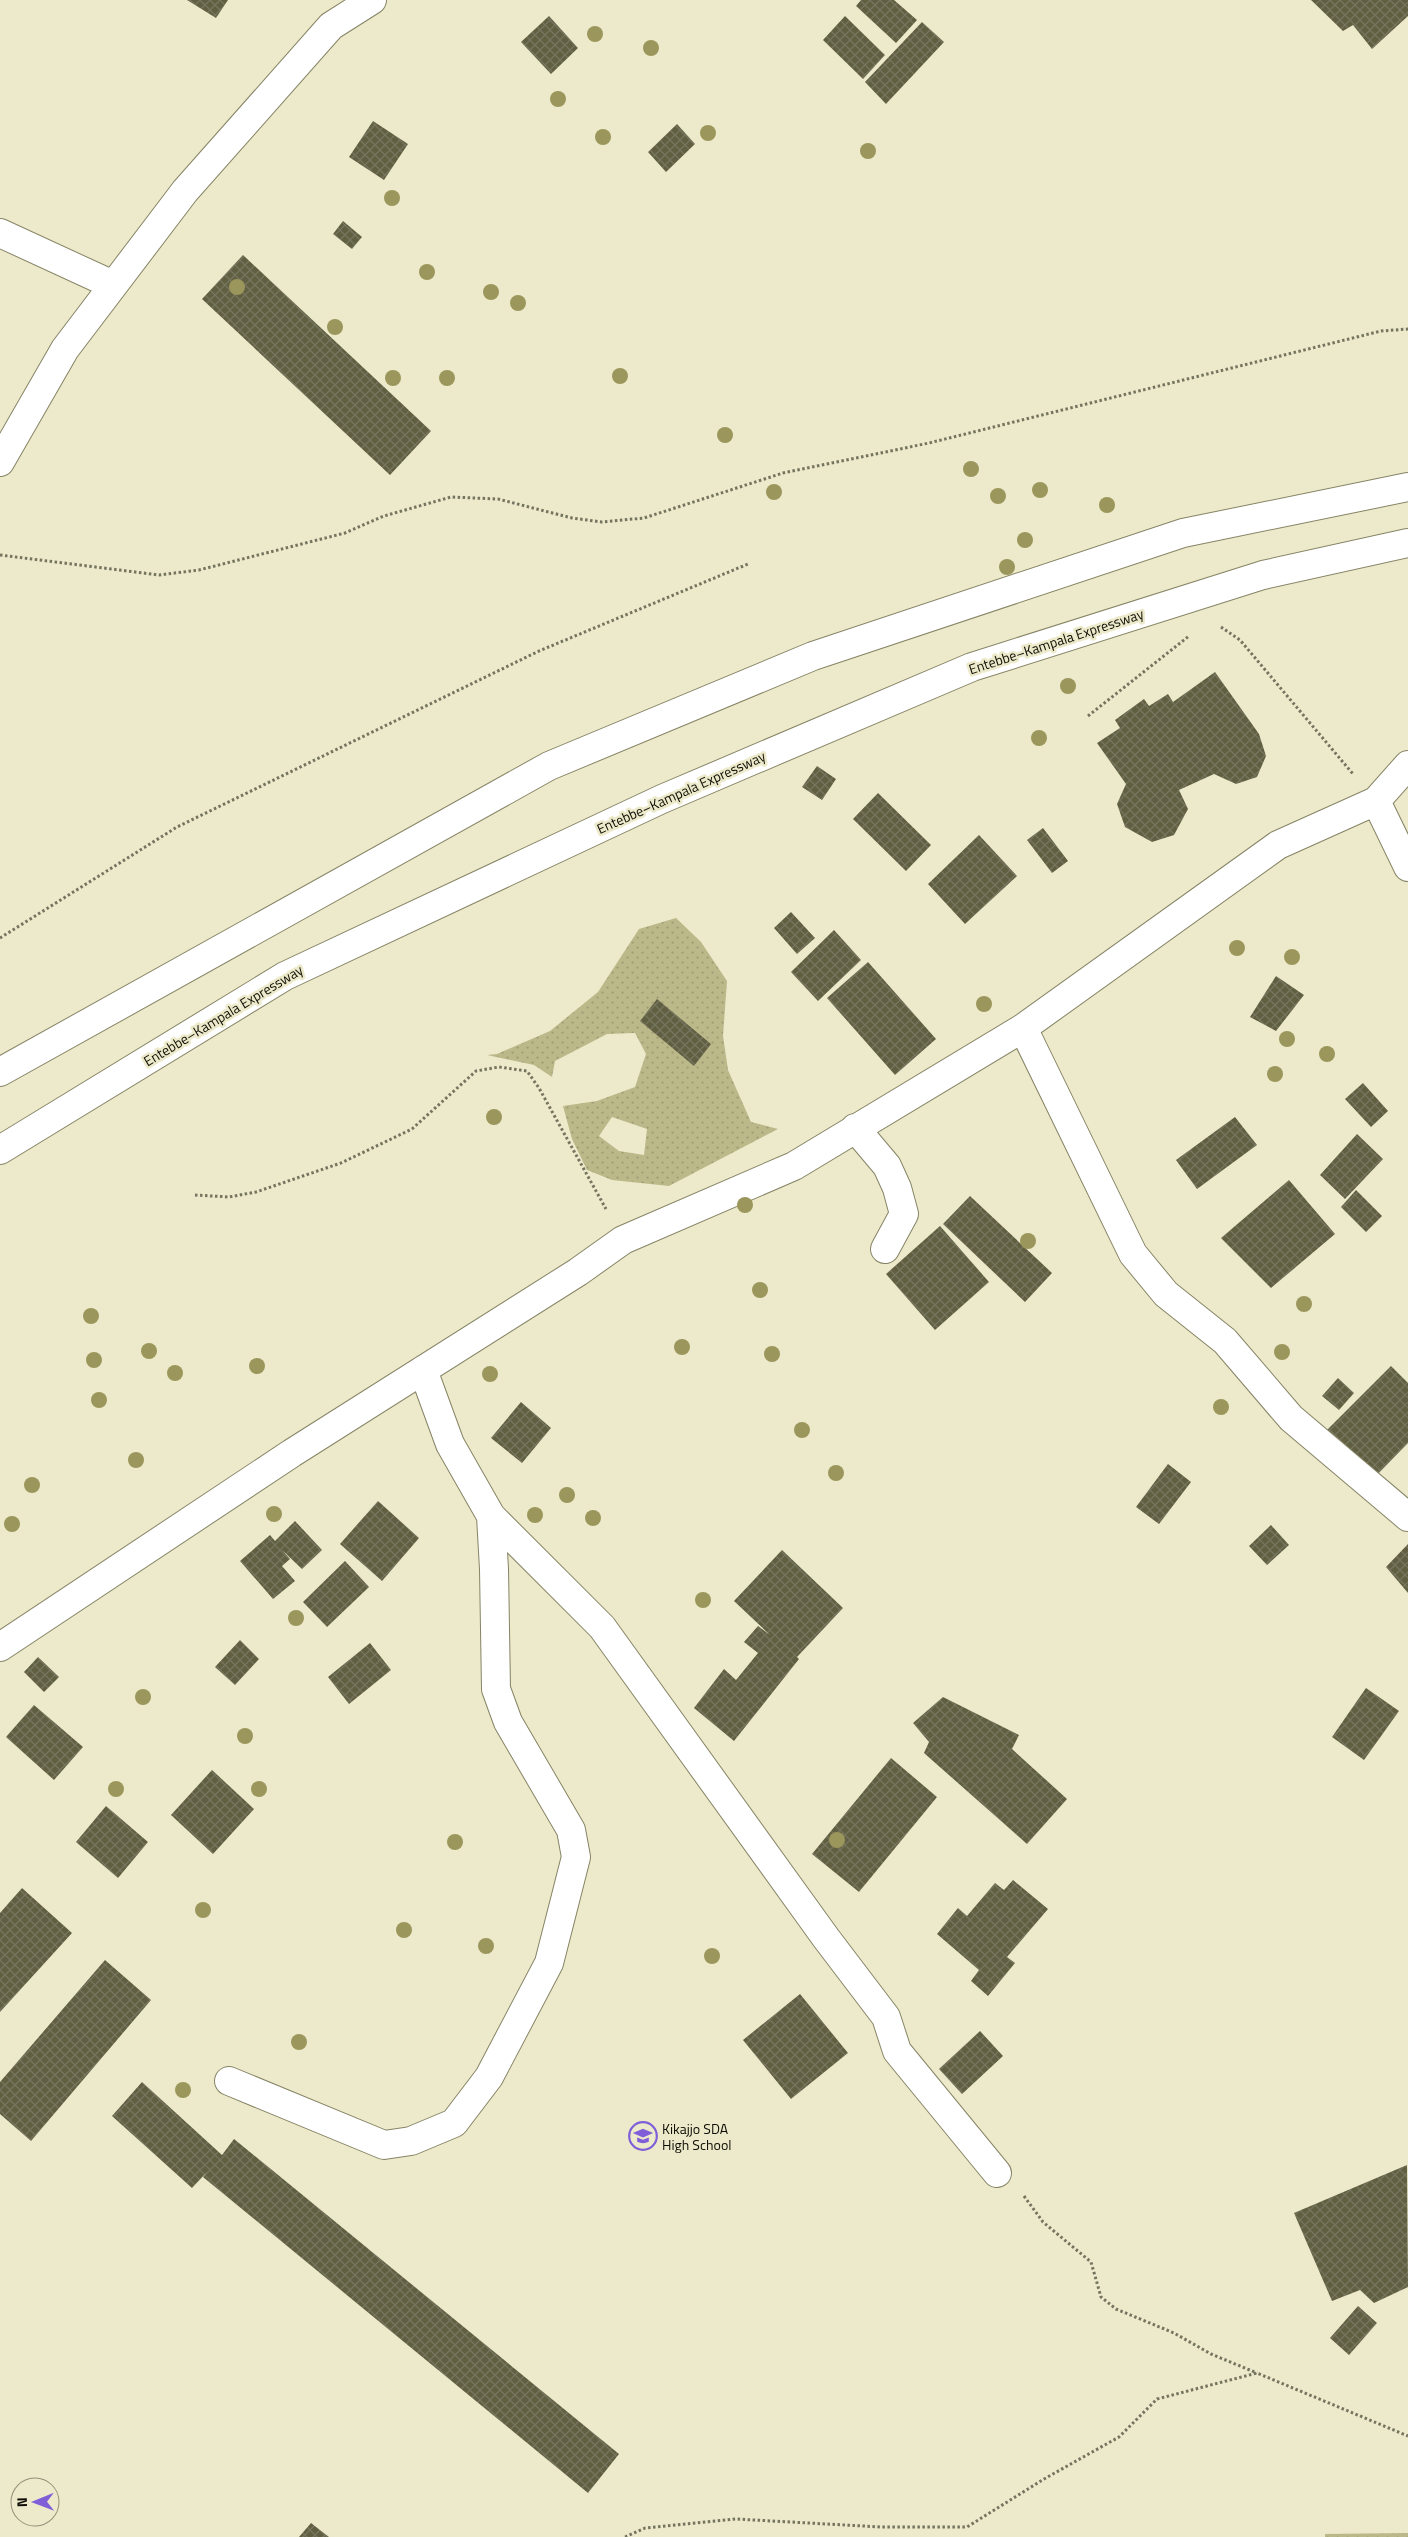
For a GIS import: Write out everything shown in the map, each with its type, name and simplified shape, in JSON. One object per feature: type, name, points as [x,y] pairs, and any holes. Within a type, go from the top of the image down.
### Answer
[{"type":"main road","points":[[0,462],[65,349],[185,191],[331,26],[372,0]]},
{"type":"main road","points":[[0,233],[113,285]]},
{"type":"main road","points":[[0,1072],[549,766],[567,758],[813,656],[1183,532],[1408,487]]},
{"type":"main road","name":"Entebbe–Kampala Expressway","points":[[0,1150],[285,976],[662,798],[972,667],[1263,575],[1408,543]]},
{"type":"main road","points":[[0,1647],[292,1453],[623,1240],[794,1166],[1023,1028],[1278,845],[1376,802],[1408,765]]},
{"type":"main road","points":[[1376,802],[1408,867]]},
{"type":"main road","points":[[1023,1028],[1134,1254],[1166,1294],[1225,1341],[1290,1418],[1408,1516]]},
{"type":"main road","points":[[855,1128],[887,1166],[897,1188],[904,1214],[885,1249]]},
{"type":"main road","points":[[423,1370],[450,1444],[491,1516],[602,1627],[826,1938],[886,2017],[897,2051],[997,2174]]},
{"type":"main road","points":[[229,2080],[384,2145],[411,2141],[454,2123],[489,2077],[549,1963],[576,1857],[571,1830],[508,1722],[496,1689],[491,1516]]},
{"type":"path","points":[[0,554],[159,575],[199,570],[345,533],[384,516],[451,497],[498,499],[572,518],[602,522],[644,518],[783,473],[929,443],[1380,331],[1408,329]]},
{"type":"path","points":[[0,938],[177,827],[539,651],[748,564]]},
{"type":"path","points":[[1213,626],[1222,627],[1240,640],[1376,802]]},
{"type":"path","points":[[1088,716],[1196,631]]},
{"type":"path","points":[[195,1195],[229,1197],[256,1192],[341,1163],[412,1129],[476,1071],[499,1067],[527,1071],[539,1088],[623,1240]]},
{"type":"path","points":[[997,2174],[1018,2186],[1043,2222],[1091,2262],[1100,2298],[1116,2309],[1174,2333],[1210,2354],[1408,2436]]},
{"type":"path","points":[[625,2537],[645,2528],[736,2518],[881,2527],[967,2527],[1044,2479],[1119,2437],[1157,2399],[1257,2373]]},
{"type":"shaded area","points":[[676,918],[701,942],[727,981],[723,1036],[728,1070],[751,1122],[778,1129],[669,1186],[612,1180],[587,1170],[572,1139],[563,1106],[597,1101],[635,1087],[646,1054],[635,1033],[607,1034],[555,1061],[552,1077],[534,1065],[487,1055],[497,1054],[550,1031],[598,992],[639,929]],"holes":[[[612,1117],[647,1129],[644,1155],[619,1151],[599,1136]]]},
{"type":"shaded area","points":[[1408,2533],[1408,2537],[1325,2537],[1325,2534]]},
{"type":"building","points":[[187,0],[228,0],[216,18]]},
{"type":"building","points":[[861,0],[894,0],[917,20],[896,43],[856,6]]},
{"type":"building","points":[[1311,0],[1408,0],[1408,16],[1372,49],[1353,25],[1343,31]]},
{"type":"building","points":[[549,16],[578,48],[551,74],[521,42]]},
{"type":"building","points":[[845,16],[885,55],[863,79],[823,40]]},
{"type":"building","points":[[922,22],[944,42],[886,104],[865,82]]},
{"type":"building","points":[[373,121],[408,144],[384,180],[349,157]]},
{"type":"building","points":[[677,124],[695,144],[666,172],[648,152]]},
{"type":"building","points":[[343,221],[362,237],[352,249],[333,234]]},
{"type":"building","points":[[243,255],[431,431],[390,475],[202,299]]},
{"type":"building","points":[[1215,672],[1259,734],[1266,756],[1257,777],[1236,784],[1214,774],[1179,790],[1188,809],[1174,835],[1152,842],[1125,827],[1117,804],[1126,784],[1097,743],[1120,728],[1115,720],[1144,699],[1149,706],[1168,694],[1173,702]]},
{"type":"building","points":[[817,766],[836,779],[822,800],[802,787]]},
{"type":"building","points":[[878,793],[931,845],[906,871],[853,819]]},
{"type":"building","points":[[1043,828],[1068,861],[1052,873],[1027,840]]},
{"type":"building","points":[[979,835],[1017,876],[965,924],[928,884]]},
{"type":"building","points":[[791,912],[815,938],[797,954],[774,928]]},
{"type":"building","points":[[834,930],[861,960],[818,1001],[791,972]]},
{"type":"building","points":[[868,962],[936,1039],[895,1075],[827,998]]},
{"type":"building","points":[[1276,976],[1304,995],[1276,1031],[1250,1017]]},
{"type":"building","points":[[657,999],[711,1044],[694,1066],[640,1021]]},
{"type":"building","points":[[1363,1083],[1388,1111],[1371,1127],[1345,1099]]},
{"type":"building","points":[[1235,1117],[1257,1145],[1197,1189],[1176,1160]]},
{"type":"building","points":[[1357,1134],[1383,1159],[1345,1199],[1320,1175]]},
{"type":"building","points":[[1289,1180],[1335,1234],[1271,1288],[1221,1238]]},
{"type":"building","points":[[1356,1190],[1382,1216],[1366,1232],[1341,1207]]},
{"type":"building","points":[[970,1196],[1052,1273],[1025,1302],[943,1224]]},
{"type":"building","points":[[940,1226],[989,1282],[935,1330],[886,1274]]},
{"type":"building","points":[[1391,1366],[1408,1383],[1408,1443],[1371,1481],[1324,1433]]},
{"type":"building","points":[[1338,1378],[1354,1393],[1339,1410],[1322,1396]]},
{"type":"building","points":[[521,1402],[551,1428],[522,1463],[491,1438]]},
{"type":"building","points":[[1168,1464],[1191,1482],[1159,1524],[1136,1507]]},
{"type":"building","points":[[378,1501],[419,1538],[382,1581],[340,1544]]},
{"type":"building","points":[[295,1521],[322,1550],[302,1569],[282,1550],[290,1559],[282,1566],[295,1581],[273,1599],[240,1561],[270,1535],[275,1541]]},
{"type":"building","points":[[1271,1525],[1289,1545],[1267,1565],[1249,1546]]},
{"type":"building","points":[[1408,1544],[1408,1593],[1386,1567]]},
{"type":"building","points":[[782,1550],[843,1608],[797,1657],[799,1659],[734,1741],[694,1708],[724,1669],[736,1680],[758,1653],[744,1642],[758,1626],[770,1635],[734,1601]]},
{"type":"building","points":[[345,1561],[369,1587],[327,1627],[303,1602]]},
{"type":"building","points":[[240,1640],[259,1659],[235,1685],[215,1667]]},
{"type":"building","points":[[370,1643],[391,1670],[349,1704],[328,1677]]},
{"type":"building","points":[[38,1657],[59,1677],[44,1692],[24,1672]]},
{"type":"building","points":[[1366,1688],[1399,1711],[1364,1760],[1332,1737]]},
{"type":"building","points":[[943,1697],[1019,1735],[1012,1749],[1067,1799],[1027,1844],[924,1753],[929,1742],[913,1723]]},
{"type":"building","points":[[34,1705],[83,1747],[54,1780],[6,1737]]},
{"type":"building","points":[[891,1758],[937,1797],[859,1892],[812,1854]]},
{"type":"building","points":[[212,1770],[254,1809],[213,1854],[171,1815]]},
{"type":"building","points":[[106,1806],[148,1842],[118,1878],[76,1842]]},
{"type":"building","points":[[1013,1880],[1048,1909],[1007,1957],[1015,1963],[988,1996],[971,1981],[979,1970],[937,1934],[958,1908],[967,1916],[995,1883],[1004,1890]]},
{"type":"building","points":[[22,1888],[72,1933],[0,2012],[0,1913]]},
{"type":"building","points":[[105,1960],[151,2000],[31,2141],[0,2114],[0,2082]]},
{"type":"building","points":[[800,1994],[848,2053],[791,2099],[743,2040]]},
{"type":"building","points":[[980,2031],[1003,2056],[962,2094],[939,2069]]},
{"type":"building","points":[[142,2082],[222,2155],[234,2139],[619,2454],[588,2493],[203,2177],[207,2172],[192,2188],[112,2116]]},
{"type":"building","points":[[1407,2165],[1408,2287],[1374,2303],[1360,2290],[1332,2301],[1294,2213]]},
{"type":"building","points":[[1358,2306],[1377,2323],[1349,2355],[1330,2338]]},
{"type":"building","points":[[311,2523],[329,2537],[299,2537]]},
{"type":"place","name":"Kikajjo SDA High School","points":[[643,2136]]}]
